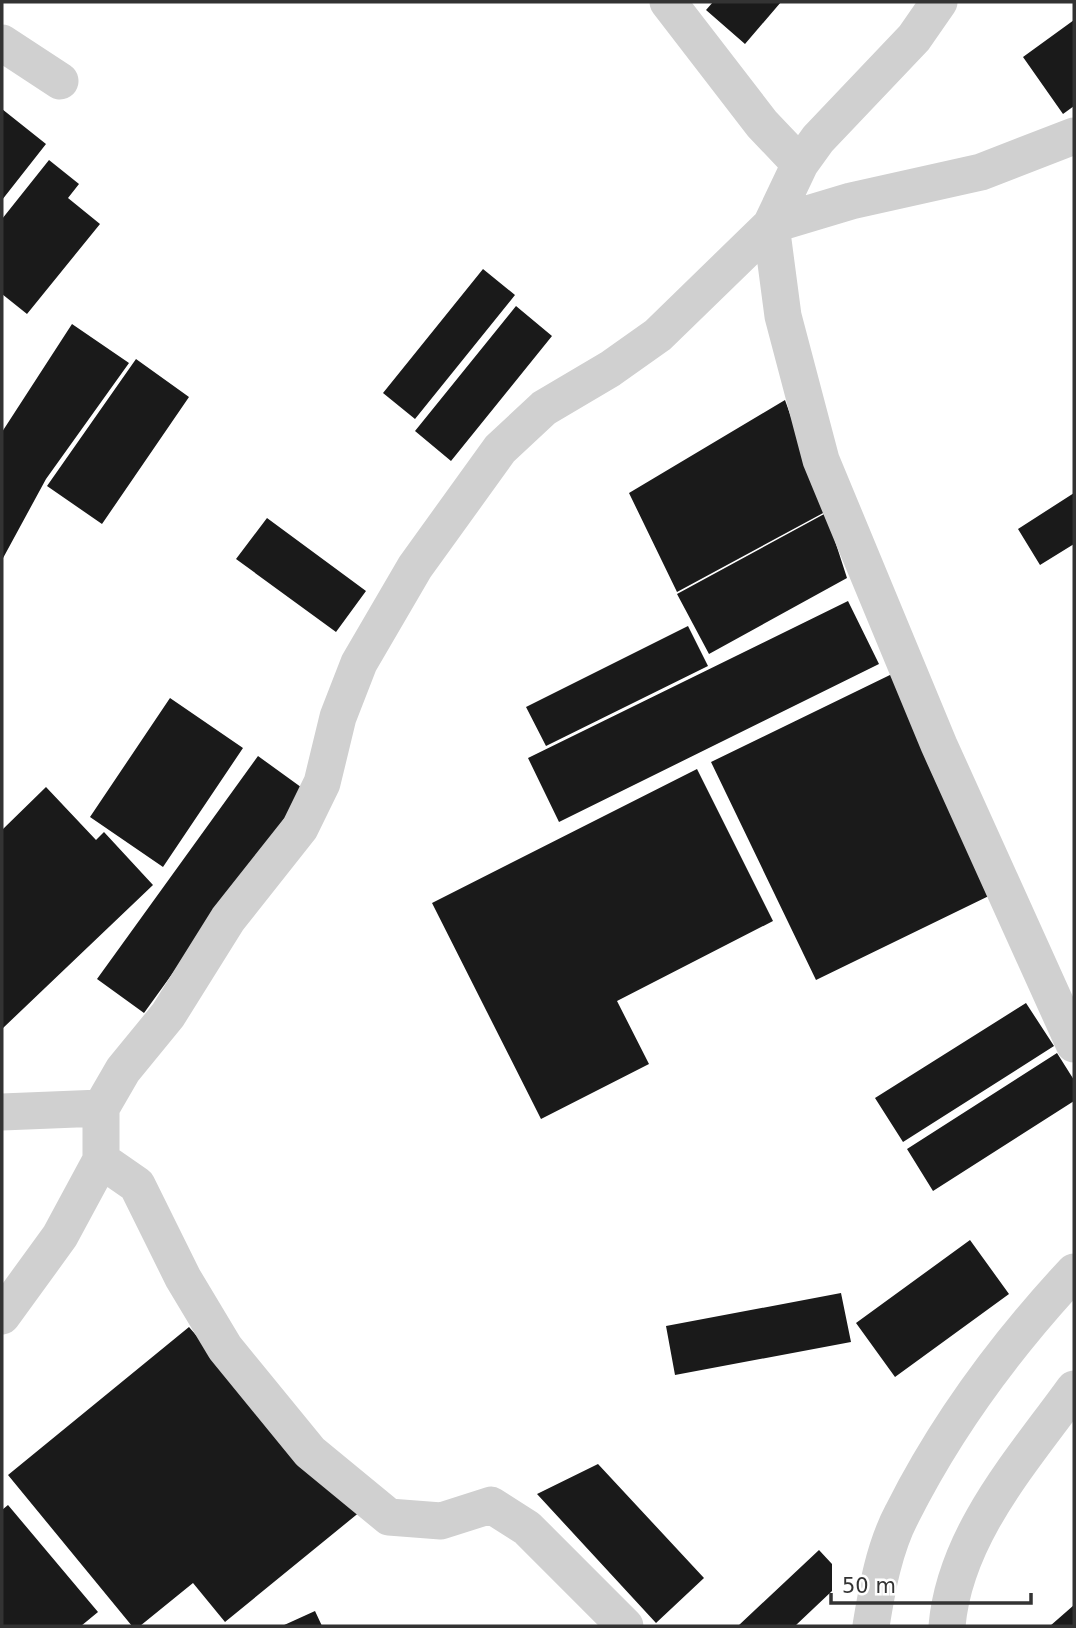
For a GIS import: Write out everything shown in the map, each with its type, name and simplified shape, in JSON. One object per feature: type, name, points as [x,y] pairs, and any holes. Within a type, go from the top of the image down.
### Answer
[{"type":"street","points":[[668,2],[762,124],[800,164]]},
{"type":"street","points":[[2,1316],[60,1236],[101,1160],[101,1108],[123,1070],[168,1015],[228,919],[300,828],[322,783],[338,717],[359,663],[415,567],[500,449],[544,408],[610,369],[658,335],[771,225],[800,164],[818,139],[914,38],[939,2]]},
{"type":"street","points":[[2,43],[60,81]]},
{"type":"street","points":[[771,225],[851,201],[981,172],[1074,136]]},
{"type":"street","points":[[771,225],[783,316],[821,460],[939,745],[1074,1044]]},
{"type":"street","points":[[2,1112],[101,1108]]},
{"type":"street","points":[[101,1160],[137,1185],[183,1278],[225,1348],[310,1452],[388,1517],[441,1521],[491,1505],[527,1528],[625,1626]]},
{"type":"street","points":[[871,1626],[877,1585],[901,1515],[993,1367],[1073,1275]]},
{"type":"street","points":[[947,1626],[956,1578],[975,1533],[1074,1390]]},
{"type":"building","points":[[713,2],[781,2],[745,44],[706,10]]},
{"type":"building","points":[[1074,20],[1074,106],[1063,114],[1023,57]]},
{"type":"building","points":[[2,109],[46,144],[2,200]]},
{"type":"building","points":[[49,160],[79,184],[68,198],[100,224],[27,314],[2,294],[2,219]]},
{"type":"building","points":[[483,269],[515,295],[415,419],[383,393]]},
{"type":"building","points":[[516,306],[552,336],[451,461],[415,431]]},
{"type":"building","points":[[72,324],[129,363],[46,479],[2,560],[2,432]]},
{"type":"building","points":[[136,359],[189,397],[102,524],[47,486]]},
{"type":"building","points":[[785,400],[825,512],[677,592],[629,493]]},
{"type":"building","points":[[1074,493],[1074,544],[1040,565],[1018,529]]},
{"type":"building","points":[[826,513],[847,578],[709,654],[677,594]]},
{"type":"building","points":[[267,518],[366,591],[336,632],[236,559]]},
{"type":"building","points":[[848,601],[879,664],[559,822],[528,758]]},
{"type":"building","points":[[688,626],[708,666],[546,746],[526,707]]},
{"type":"building","points":[[892,674],[997,892],[816,980],[711,762]]},
{"type":"building","points":[[170,698],[243,748],[163,867],[90,817]]},
{"type":"building","points":[[258,756],[305,790],[144,1013],[97,979]]},
{"type":"building","points":[[697,769],[773,921],[617,1001],[649,1064],[541,1119],[432,903]]},
{"type":"building","points":[[46,787],[96,840],[104,832],[153,885],[2,1029],[2,830]]},
{"type":"building","points":[[1026,1003],[1054,1046],[903,1142],[875,1098]]},
{"type":"building","points":[[1057,1053],[1074,1080],[1074,1101],[933,1191],[907,1149]]},
{"type":"building","points":[[970,1240],[1009,1294],[895,1377],[856,1323]]},
{"type":"building","points":[[841,1293],[851,1342],[675,1375],[666,1326]]},
{"type":"building","points":[[189,1327],[309,1466],[361,1511],[225,1622],[193,1583],[140,1626],[132,1626],[8,1475]]},
{"type":"building","points":[[598,1464],[704,1578],[656,1623],[537,1494]]},
{"type":"building","points":[[8,1505],[98,1612],[81,1626],[2,1626],[2,1510]]},
{"type":"building","points":[[819,1550],[832,1564],[832,1591],[795,1626],[738,1626]]},
{"type":"building","points":[[1074,1605],[1074,1626],[1050,1626]]},
{"type":"building","points":[[315,1611],[322,1626],[282,1626]]}]
